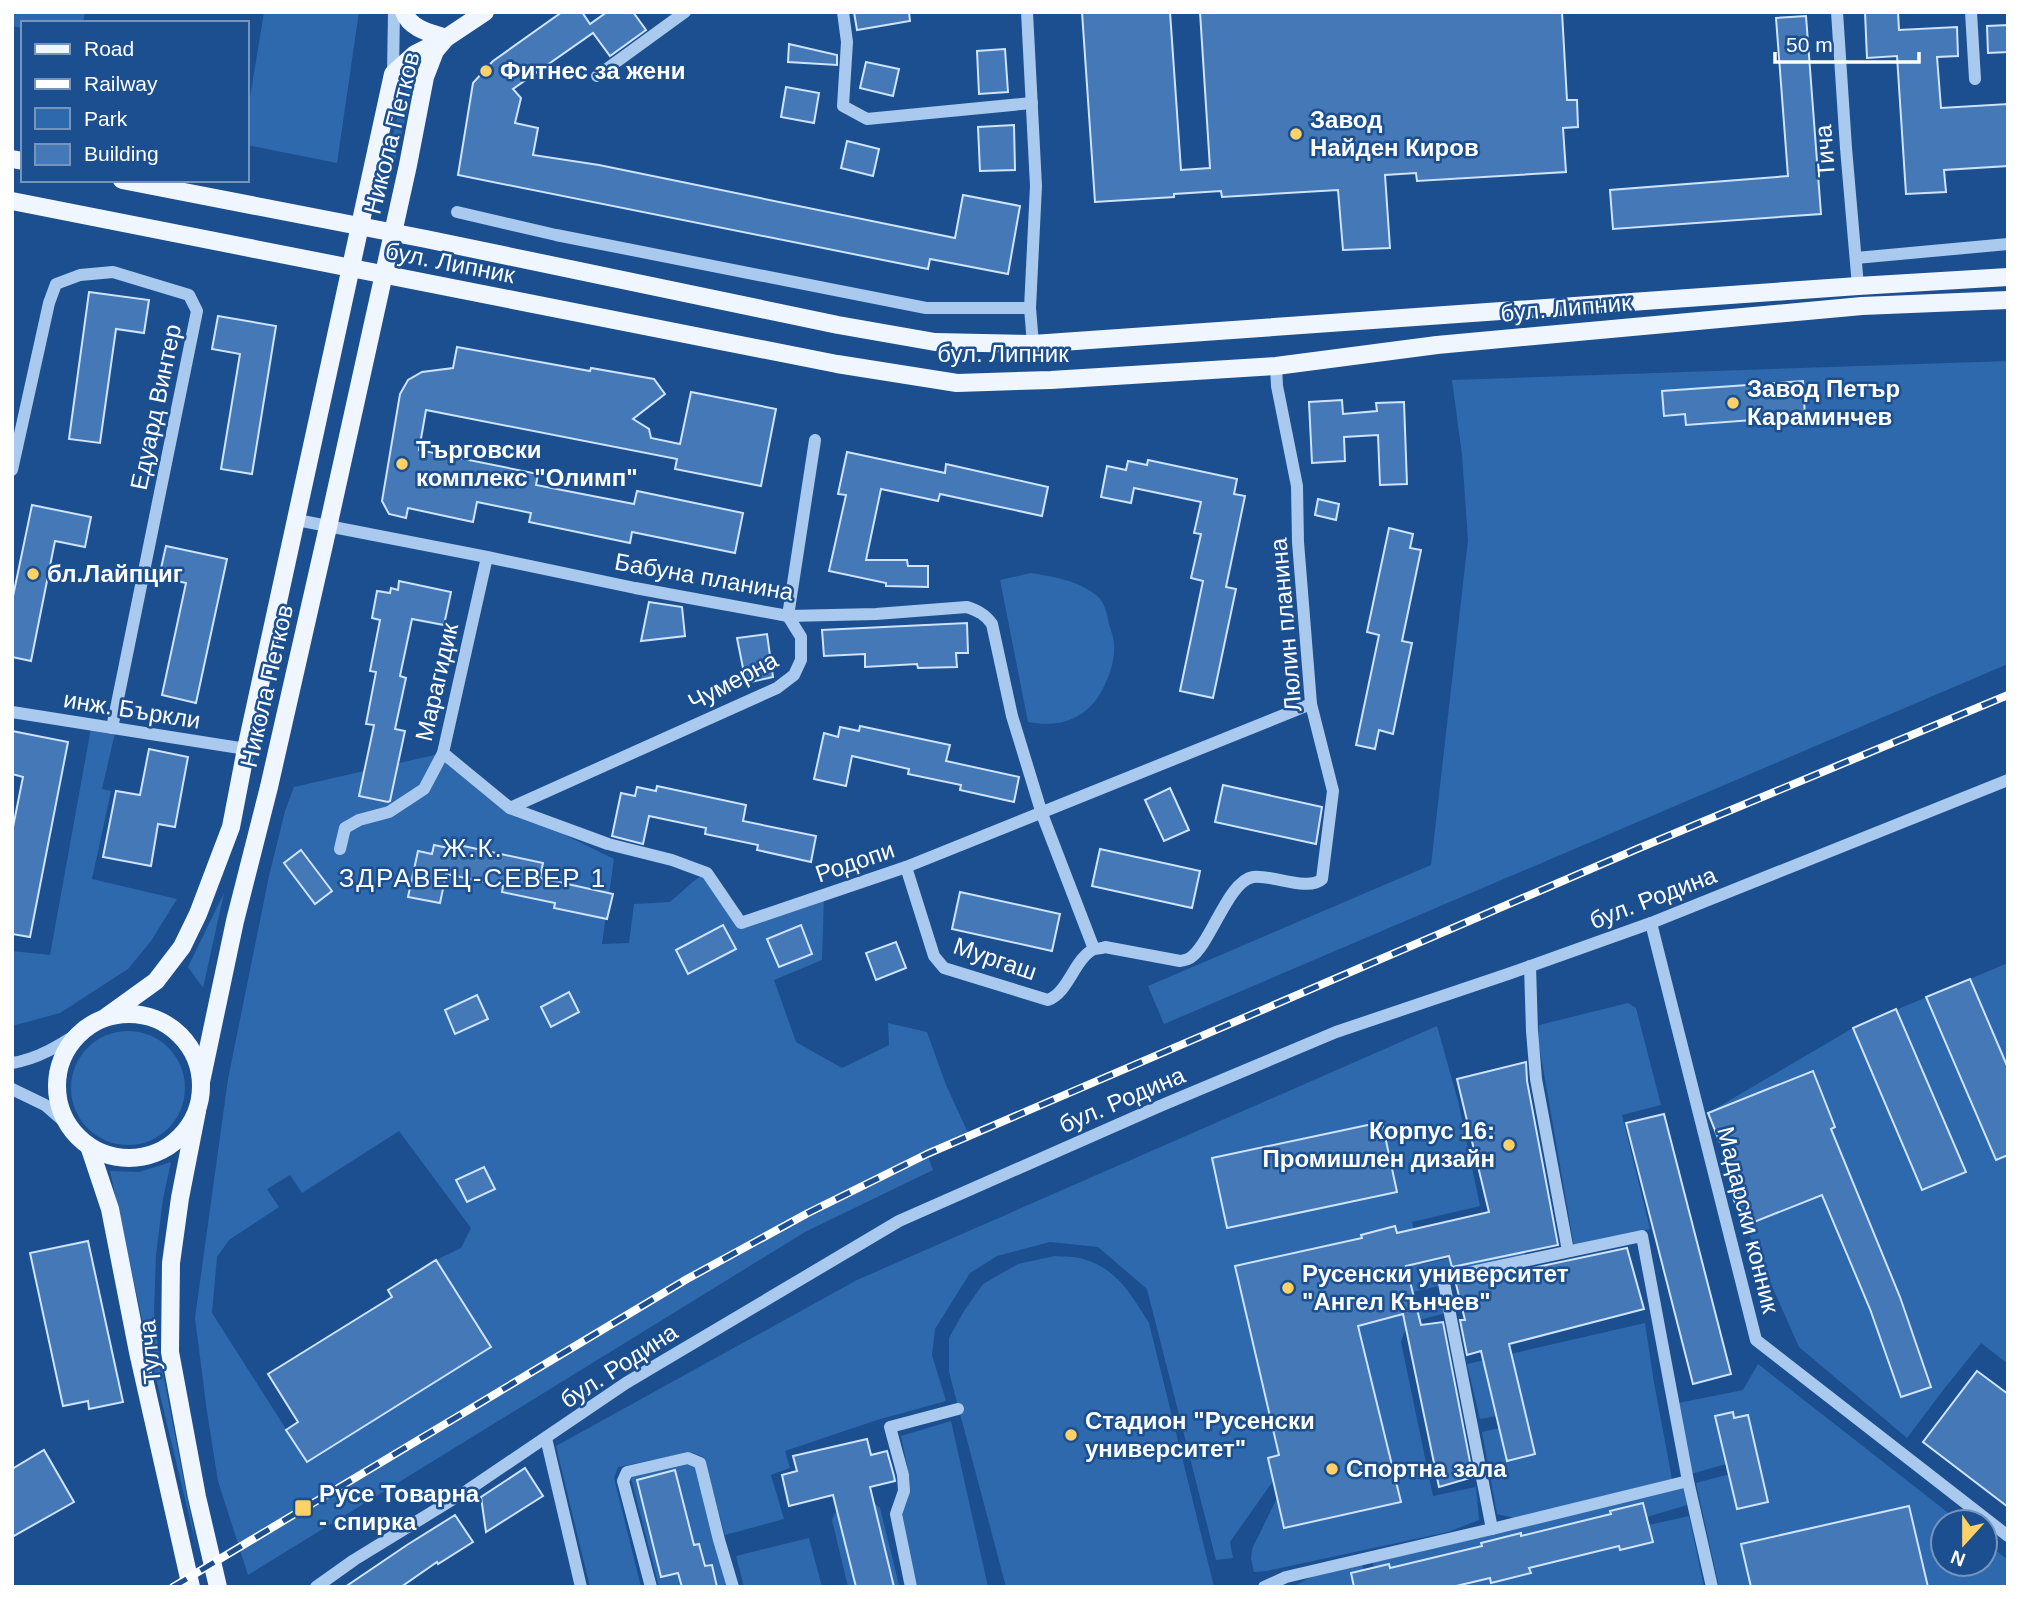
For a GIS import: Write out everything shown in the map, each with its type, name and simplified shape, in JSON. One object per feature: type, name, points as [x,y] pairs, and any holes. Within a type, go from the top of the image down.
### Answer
[{"type":"main road","points":[[404,12],[413,25],[446,38],[485,12]]},
{"type":"main road","name":"Никола Петков","points":[[106,1017],[156,981],[182,947],[198,914],[231,827],[393,74],[415,54],[446,38]]},
{"type":"main road","name":"Никола Петков","points":[[201,1082],[234,921],[269,787],[328,527],[425,77],[435,51],[446,38]]},
{"type":"main road","name":"бул. Липник","points":[[132,182],[392,232],[838,325],[923,340],[998,345],[2008,277]]},
{"type":"main road","name":"бул. Липник","points":[[12,201],[837,364],[957,383],[1276,366],[1437,345],[1862,306],[2008,300]]},
{"type":"main road","points":[[125,1014],[145,1016],[163,1023],[179,1034],[192,1050],[201,1082],[197,1111],[191,1124],[178,1139],[163,1151],[125,1159],[106,1155],[77,1137],[59,1107],[56,1086],[59,1065],[68,1047],[82,1031],[106,1017],[125,1014]]},
{"type":"main road","name":"Тулча","points":[[197,1111],[171,1263],[170,1352],[197,1497],[218,1587]]},
{"type":"main road","name":"Тулча","points":[[89,1146],[110,1209],[141,1365],[191,1587]]},
{"type":"street","points":[[393,74],[394,12]]},
{"type":"street","points":[[597,76],[685,12]]},
{"type":"street","points":[[843,12],[847,42],[843,106],[867,119],[1032,103]]},
{"type":"street","points":[[1027,12],[1036,186],[1030,308],[1033,344]]},
{"type":"street","name":"Тича","points":[[1837,12],[1858,286]]},
{"type":"street","points":[[1971,12],[1975,79]]},
{"type":"street","points":[[457,212],[556,235],[926,308],[1030,308]]},
{"type":"street","points":[[1856,258],[2008,244]]},
{"type":"street","name":"Едуард Винтер","points":[[12,470],[49,303],[57,284],[80,275],[113,272],[189,295],[197,311],[112,728]]},
{"type":"street","name":"Люлин планина","points":[[1094,949],[1105,947],[1180,961],[1190,958],[1200,947],[1238,887],[1245,881],[1253,877],[1313,884],[1322,879],[1333,791],[1311,704],[1298,542],[1297,486],[1277,386],[1276,366]]},
{"type":"street","name":"Чумерна","points":[[510,808],[777,688],[794,676],[801,660],[801,637],[788,616],[815,440]]},
{"type":"street","name":"Бабуна планина","points":[[296,520],[788,616],[876,614],[967,607],[986,616],[992,624],[1012,716],[1042,814],[1094,949]]},
{"type":"street","name":"Марагидик","points":[[340,849],[345,828],[359,820],[389,812],[424,789],[443,753],[487,556]]},
{"type":"street","name":"Родопи","points":[[443,753],[510,808],[608,844],[672,860],[707,873],[741,923],[906,867],[1311,704]]},
{"type":"street","name":"инж. Бъркли","points":[[12,712],[246,750]]},
{"type":"street","name":"бул. Родина","points":[[316,1587],[354,1560],[468,1490],[625,1383],[899,1221],[1336,1032],[1651,923],[2008,780]]},
{"type":"street","name":"Мургаш","points":[[906,867],[934,956],[944,968],[1048,1000],[1058,993],[1094,949]]},
{"type":"street","name":"Мадарски конник","points":[[1651,923],[1756,1340],[2008,1536]]},
{"type":"street","points":[[1530,966],[1536,1079],[1568,1251]]},
{"type":"street","points":[[12,1063],[27,1061],[52,1050],[82,1031]]},
{"type":"street","points":[[12,1089],[45,1105],[68,1125]]},
{"type":"street","points":[[1492,1529],[1443,1279],[1642,1236],[1688,1481],[1712,1587]]},
{"type":"street","points":[[911,1587],[896,1514],[904,1491],[903,1475],[890,1427],[958,1409]]},
{"type":"street","points":[[546,1438],[581,1587]]},
{"type":"street","points":[[650,1587],[623,1480],[626,1472],[688,1458],[700,1463],[733,1587]]},
{"type":"street","points":[[1264,1587],[1286,1577],[1688,1481]]},
{"type":"green space","points":[[12,12],[85,12],[83,21],[21,21],[21,28],[12,26]]},
{"type":"green space","points":[[264,12],[359,12],[337,163],[248,145],[249,104]]},
{"type":"green space","points":[[423,60],[412,90],[390,182],[384,180],[402,99],[415,70]]},
{"type":"green space","points":[[2008,361],[2008,664],[1164,1024],[1148,986],[1431,865],[1468,540],[1462,455],[1452,380]]},
{"type":"green space","points":[[1031,573],[1073,583],[1096,595],[1105,608],[1113,637],[1112,664],[1100,694],[1085,711],[1065,721],[1041,724],[1028,722],[1000,580]]},
{"type":"green space","points":[[91,728],[115,733],[102,789],[111,791],[92,879],[177,899],[151,941],[128,969],[60,1013],[12,1026],[12,951],[50,955]]},
{"type":"green space","points":[[443,753],[510,808],[614,859],[602,944],[629,943],[634,904],[670,902],[707,873],[741,923],[824,895],[822,960],[774,980],[796,1042],[842,1068],[889,1045],[888,1023],[927,1032],[946,1085],[969,1135],[927,1154],[933,1170],[805,1232],[248,1575],[218,1481],[195,1318],[228,1079],[269,876],[285,811],[294,787]],"holes":[[[399,1131],[471,1228],[461,1248],[436,1260],[491,1347],[307,1462],[212,1313],[217,1257],[229,1240],[279,1207],[267,1189],[290,1175],[302,1193]]]},
{"type":"green space","points":[[224,893],[203,988],[188,967]]},
{"type":"green space","points":[[2008,963],[2008,1364],[1981,1343],[1907,1438],[1799,1347],[1732,1196],[1730,1168],[1708,1113],[1853,1028]]},
{"type":"green space","points":[[1628,1003],[1636,1008],[1661,1105],[1622,1115],[1650,1229],[1574,1246],[1538,1039],[1539,1025]]},
{"type":"green space","points":[[1437,1026],[1458,1101],[1480,1206],[1412,1222],[1422,1264],[1522,1243],[1525,1256],[1443,1285],[1412,1292],[1395,1226],[1362,1235],[1384,1319],[1417,1311],[1415,1302],[1442,1295],[1446,1313],[1407,1325],[1401,1342],[1433,1496],[1476,1487],[1479,1520],[1448,1532],[1254,1572],[1252,1549],[1277,1498],[1284,1528],[1401,1502],[1385,1432],[1268,1458],[1273,1481],[1230,1542],[1233,1558],[1216,1560],[1147,1289],[1098,1247],[1050,1242],[997,1256],[970,1273],[935,1329],[932,1355],[946,1401],[877,1420],[785,1451],[790,1468],[771,1475],[784,1519],[725,1535],[703,1457],[691,1452],[618,1467],[614,1478],[641,1587],[590,1587],[556,1446],[857,1280]],"holes":[[[1382,1122],[1397,1192],[1212,1158]],[[1339,1243],[1378,1411],[1274,1434],[1236,1266]]]},
{"type":"green space","points":[[128,1031],[150,1035],[168,1048],[181,1066],[185,1088],[181,1110],[168,1128],[150,1141],[128,1145],[106,1141],[88,1128],[75,1110],[71,1088],[75,1066],[88,1048],[106,1035]]},
{"type":"green space","points":[[171,1162],[156,1255],[154,1312],[158,1348],[198,1553],[143,1324],[110,1171],[139,1172]]},
{"type":"green space","name":"Стадион \"Русенски университет\"","points":[[1055,1256],[1080,1258],[1105,1269],[1122,1284],[1149,1323],[1214,1587],[1006,1587],[949,1372],[949,1338],[983,1284],[1018,1264]]},
{"type":"green space","points":[[1645,1323],[1672,1479],[1514,1518],[1497,1514],[1482,1432],[1499,1428],[1507,1461],[1535,1453],[1516,1370],[1487,1376],[1496,1416],[1480,1419],[1467,1364]]},
{"type":"green space","points":[[1758,1364],[1942,1508],[1929,1508],[1929,1578],[1999,1578],[1999,1553],[2008,1560],[2008,1587],[1928,1587],[1909,1506],[1741,1544],[1751,1587],[1719,1587],[1696,1483],[1730,1474],[1737,1509],[1767,1502],[1733,1413],[1715,1416],[1726,1464],[1691,1474],[1678,1403],[1743,1390]]},
{"type":"green space","points":[[951,1421],[988,1587],[916,1587],[900,1520],[908,1499],[910,1480],[901,1436]]},
{"type":"green space","points":[[689,1460],[697,1466],[727,1587],[659,1587],[630,1474]]},
{"type":"green space","points":[[1684,1488],[1687,1505],[1647,1517],[1643,1503],[1611,1514],[1390,1568],[1388,1564],[1374,1567],[1371,1558]]},
{"type":"green space","points":[[874,1503],[880,1508],[899,1585],[894,1586],[876,1513],[856,1587],[848,1587],[832,1520],[835,1513]]},
{"type":"green space","points":[[1689,1516],[1704,1587],[1452,1587],[1490,1578],[1492,1583],[1530,1573],[1529,1568],[1619,1546],[1621,1550],[1652,1543],[1649,1525]]},
{"type":"green space","points":[[809,1538],[822,1587],[744,1587],[736,1556]]},
{"type":"green space","points":[[1362,1561],[1363,1570],[1351,1573],[1354,1587],[1292,1587],[1315,1575]]},
{"type":"building","points":[[562,12],[582,12],[590,24],[607,12],[633,12],[646,30],[610,56],[593,33],[513,89],[521,98],[515,123],[538,128],[533,155],[599,165],[955,238],[963,195],[1020,206],[1008,274],[930,259],[928,269],[458,175],[473,83],[493,61]]},
{"type":"building","points":[[854,12],[909,12],[910,21],[857,30]]},
{"type":"building","name":"Завод Найден Киров","points":[[1082,12],[1170,12],[1181,170],[1210,168],[1200,12],[1562,12],[1567,100],[1577,100],[1578,127],[1563,128],[1566,172],[1417,181],[1416,173],[1385,175],[1390,248],[1343,250],[1338,190],[1222,197],[1221,191],[1095,202]]},
{"type":"building","points":[[1865,12],[1898,12],[1899,30],[1957,27],[1958,56],[1937,57],[1941,108],[2008,104],[2008,166],[1944,170],[1946,192],[1906,194],[1897,56],[1867,58]]},
{"type":"building","points":[[1806,16],[1821,214],[1613,229],[1610,190],[1788,176],[1776,18]]},
{"type":"building","points":[[2008,25],[2008,52],[1988,53],[1987,26]]},
{"type":"building","points":[[789,44],[837,55],[837,65],[788,62]]},
{"type":"building","points":[[1005,49],[1008,92],[979,94],[977,51]]},
{"type":"building","points":[[866,62],[899,69],[893,96],[860,88]]},
{"type":"building","points":[[786,87],[819,93],[814,123],[781,117]]},
{"type":"building","points":[[1014,125],[1015,170],[980,171],[978,127]]},
{"type":"building","points":[[847,141],[879,149],[873,176],[841,168]]},
{"type":"building","points":[[89,292],[149,300],[144,333],[116,329],[100,443],[69,439]]},
{"type":"building","points":[[218,316],[276,326],[252,474],[221,469],[240,354],[212,349]]},
{"type":"building","points":[[457,347],[590,371],[591,368],[654,379],[665,394],[633,419],[649,429],[651,438],[680,444],[691,392],[776,409],[761,486],[675,469],[677,459],[426,410],[419,450],[538,474],[536,485],[634,504],[637,491],[743,513],[735,553],[632,532],[630,543],[529,522],[531,513],[477,502],[473,522],[408,508],[406,518],[389,514],[382,501],[400,394],[408,380],[422,372],[453,368]]},
{"type":"building","name":"Завод Петър Караминчев","points":[[1803,381],[1805,416],[1686,425],[1685,414],[1664,416],[1662,391]]},
{"type":"building","points":[[1342,400],[1343,414],[1377,411],[1376,403],[1404,402],[1407,484],[1380,485],[1378,435],[1344,437],[1345,461],[1312,463],[1309,402]]},
{"type":"building","points":[[847,452],[945,473],[946,464],[1048,487],[1042,516],[940,494],[938,501],[881,489],[866,560],[907,560],[908,566],[928,566],[928,587],[886,586],[886,583],[829,571],[846,495],[838,494]]},
{"type":"building","points":[[1148,460],[1237,479],[1234,494],[1245,496],[1226,587],[1236,589],[1213,698],[1180,691],[1203,581],[1191,578],[1201,534],[1194,533],[1201,502],[1134,488],[1131,503],[1101,497],[1107,466],[1126,470],[1128,461],[1147,465]]},
{"type":"building","points":[[1318,499],[1339,504],[1336,520],[1315,515]]},
{"type":"building","name":"бл.Лайпциг","points":[[32,505],[91,517],[85,547],[55,541],[31,661],[12,657],[12,601]]},
{"type":"building","points":[[1389,528],[1413,534],[1410,548],[1421,550],[1402,641],[1412,643],[1393,734],[1379,730],[1375,749],[1356,745],[1379,635],[1367,632]]},
{"type":"building","points":[[166,546],[227,559],[196,703],[162,695],[186,583],[159,577]]},
{"type":"building","points":[[399,581],[451,592],[444,625],[412,619],[400,676],[406,678],[395,729],[405,731],[388,802],[359,796],[374,725],[366,724],[376,672],[370,671],[380,620],[372,618],[377,591],[390,593],[391,588],[398,590]]},
{"type":"building","points":[[649,602],[682,607],[685,636],[641,641]]},
{"type":"building","points":[[967,623],[968,653],[956,653],[957,667],[918,668],[917,664],[865,667],[865,654],[824,656],[822,630]]},
{"type":"building","points":[[767,634],[773,677],[746,683],[737,638]]},
{"type":"building","points":[[860,726],[950,745],[946,761],[1019,777],[1014,802],[960,790],[961,785],[908,774],[909,769],[852,756],[846,786],[814,779],[824,733],[838,737],[840,727],[859,731]]},
{"type":"building","points":[[12,731],[68,742],[30,937],[12,934],[12,832],[23,777],[12,774]]},
{"type":"building","points":[[149,749],[188,757],[175,827],[158,824],[151,866],[103,857],[116,791],[140,795]]},
{"type":"building","points":[[1223,785],[1322,807],[1316,844],[1215,822]]},
{"type":"building","points":[[657,786],[746,805],[743,821],[816,836],[811,862],[757,850],[758,845],[705,834],[706,828],[649,816],[643,844],[612,836],[621,793],[635,796],[637,787],[656,791]]},
{"type":"building","points":[[1170,788],[1189,830],[1164,841],[1145,800]]},
{"type":"building","points":[[454,844],[543,863],[540,878],[613,894],[607,919],[554,908],[555,903],[502,892],[503,886],[446,874],[440,903],[408,897],[418,851],[432,854],[434,845],[453,849]]},
{"type":"building","points":[[1100,849],[1200,871],[1192,908],[1092,886]]},
{"type":"building","points":[[301,850],[332,891],[315,904],[284,863]]},
{"type":"building","points":[[960,892],[1060,914],[1052,951],[952,929]]},
{"type":"building","points":[[723,925],[736,949],[688,974],[676,950]]},
{"type":"building","points":[[801,925],[812,954],[779,967],[767,939]]},
{"type":"building","points":[[896,942],[906,968],[876,980],[866,953]]},
{"type":"building","points":[[1970,979],[2008,1068],[2008,1155],[1996,1160],[1926,997]]},
{"type":"building","points":[[569,992],[579,1012],[551,1027],[541,1007]]},
{"type":"building","points":[[477,995],[488,1019],[455,1034],[445,1010]]},
{"type":"building","points":[[1896,1009],[1966,1172],[1922,1190],[1853,1028]]},
{"type":"building","points":[[1526,1062],[1527,1081],[1558,1245],[1452,1267],[1449,1256],[1406,1266],[1421,1325],[1443,1322],[1473,1477],[1439,1487],[1403,1314],[1358,1326],[1401,1502],[1284,1528],[1268,1458],[1279,1455],[1235,1266],[1362,1238],[1361,1235],[1395,1226],[1397,1233],[1489,1212],[1457,1079]]},
{"type":"building","points":[[1813,1071],[1835,1127],[1831,1129],[1900,1297],[1931,1387],[1901,1397],[1870,1309],[1822,1195],[1744,1226],[1732,1195],[1740,1192],[1708,1113]]},
{"type":"building","points":[[1664,1114],[1731,1374],[1693,1384],[1626,1123]]},
{"type":"building","points":[[1382,1122],[1397,1192],[1227,1228],[1212,1158]]},
{"type":"building","points":[[484,1167],[495,1189],[467,1202],[456,1180]]},
{"type":"building","points":[[88,1241],[123,1402],[89,1409],[88,1401],[63,1406],[30,1253]]},
{"type":"building","points":[[1627,1248],[1644,1309],[1509,1344],[1535,1454],[1507,1461],[1481,1351],[1467,1355],[1460,1320],[1465,1320],[1456,1284]]},
{"type":"building","points":[[436,1260],[491,1347],[307,1462],[286,1430],[298,1422],[268,1374],[392,1297],[388,1290]]},
{"type":"building","points":[[1977,1371],[2008,1394],[2008,1507],[1923,1442]]},
{"type":"building","points":[[1733,1412],[1734,1418],[1748,1415],[1768,1502],[1737,1509],[1715,1416]]},
{"type":"building","points":[[867,1439],[871,1455],[887,1451],[895,1481],[870,1487],[894,1587],[856,1587],[833,1495],[789,1506],[782,1475],[797,1471],[793,1456]]},
{"type":"building","points":[[44,1450],[74,1502],[12,1537],[12,1469]]},
{"type":"building","points":[[525,1468],[543,1496],[486,1532],[481,1497]]},
{"type":"building","points":[[675,1470],[694,1545],[699,1544],[705,1566],[712,1565],[717,1587],[682,1587],[678,1573],[661,1577],[637,1480]]},
{"type":"building","points":[[1643,1503],[1653,1542],[1620,1550],[1619,1546],[1529,1568],[1531,1573],[1491,1583],[1490,1578],[1452,1587],[1354,1587],[1351,1573],[1389,1564],[1390,1568],[1482,1546],[1481,1543],[1611,1514],[1610,1511]]},
{"type":"building","points":[[1909,1506],[1928,1587],[1751,1587],[1741,1544]]},
{"type":"building","points":[[455,1515],[473,1542],[438,1564],[437,1562],[401,1587],[345,1587],[407,1545]]},
{"type":"railway","points":[[173,1587],[687,1279],[808,1213],[927,1154],[1637,849],[2008,695]]},
{"type":"place","name":"Фитнес за жени","points":[[486,71]]},
{"type":"place","name":"Завод Найден Киров","points":[[1296,134]]},
{"type":"place","name":"Завод Петър Караминчев","points":[[1733,403]]},
{"type":"place","name":"Търговски комплекс \"Олимп\"","points":[[402,464]]},
{"type":"place","name":"бл.Лайпциг","points":[[33,574]]},
{"type":"place","name":"Корпус 16: Промишлен дизайн","points":[[1509,1145]]},
{"type":"place","name":"Русенски университет \"Ангел Кънчев\"","points":[[1288,1288]]},
{"type":"place","name":"Стадион \"Русенски университет\"","points":[[1071,1435]]},
{"type":"place","name":"Спортна зала","points":[[1332,1469]]},
{"type":"place","name":"Русе Товарна - спирка","points":[[303,1508]]},
{"type":"district","name":"Ж.К. ЗДРАВЕЦ-СЕВЕР 1","points":[[473,863]]}]
